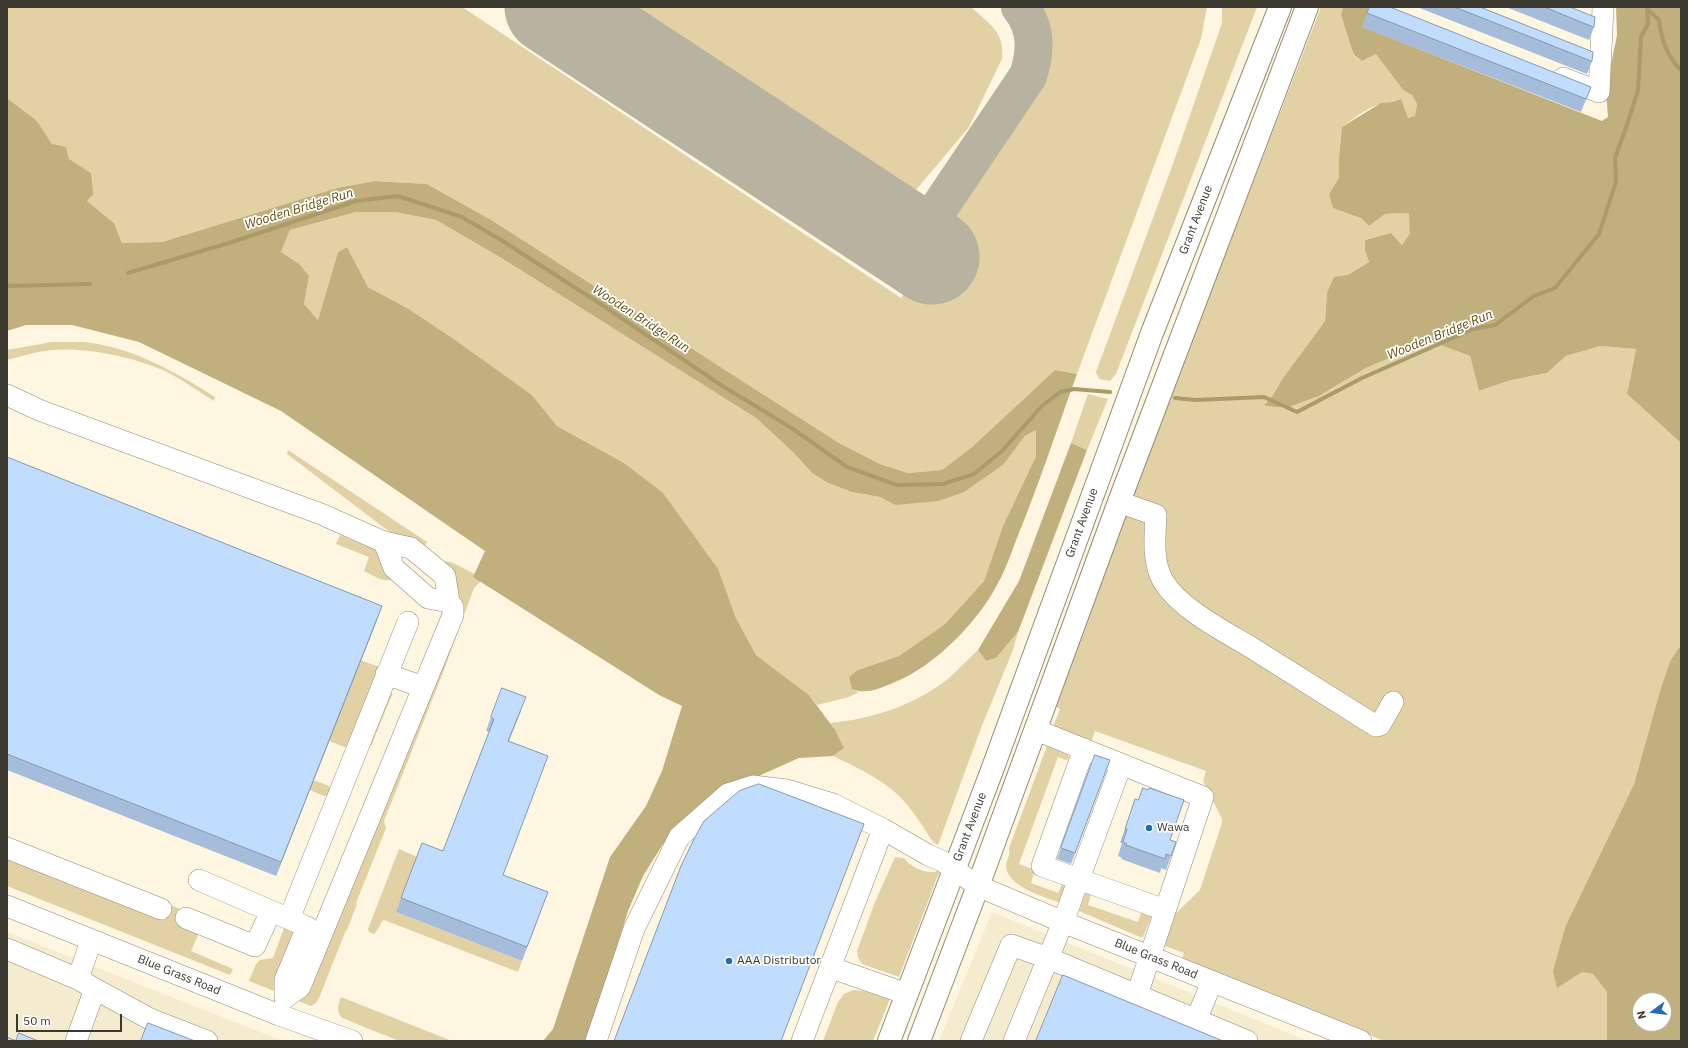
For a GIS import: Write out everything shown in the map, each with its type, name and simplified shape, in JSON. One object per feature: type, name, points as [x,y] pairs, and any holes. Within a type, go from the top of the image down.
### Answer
[{"type":"main road","name":"Grant Avenue","points":[[889,1041],[994,765],[1152,333],[1280,7]]},
{"type":"main road","points":[[919,1041],[1036,730],[1119,502],[1307,7]]},
{"type":"street","points":[[1547,72],[1599,92],[1602,14],[1583,14]]},
{"type":"street","points":[[1579,48],[1600,57]]},
{"type":"street","points":[[7,395],[40,410],[322,514],[384,542],[411,548],[446,576],[449,602],[453,607],[452,615],[423,687],[298,922],[255,946],[186,918]]},
{"type":"street","points":[[1119,502],[1156,515],[1155,541],[1157,563],[1162,580],[1176,598],[1206,619],[1376,726],[1380,725],[1393,702]]},
{"type":"street","points":[[384,542],[394,568],[428,598],[449,602]]},
{"type":"street","points":[[282,1006],[300,987],[298,922],[386,674],[408,622]]},
{"type":"street","points":[[386,674],[423,687]]},
{"type":"street","points":[[1036,730],[1203,798],[1137,995]]},
{"type":"street","points":[[1084,749],[1042,866],[1165,910]]},
{"type":"street","points":[[1014,1041],[1063,922],[1121,765]]},
{"type":"street","name":"Blue Grass Road","points":[[596,1041],[634,929],[679,837],[728,794],[753,786],[787,790],[833,804],[942,861],[978,886],[1063,922],[1361,1041]]},
{"type":"street","points":[[802,1041],[832,968],[883,829]]},
{"type":"street","points":[[7,848],[161,909]]},
{"type":"street","points":[[200,880],[298,922]]},
{"type":"street","name":"Blue Grass Road","points":[[7,906],[92,940],[282,1006],[352,1041]]},
{"type":"street","points":[[76,1041],[92,940]]},
{"type":"street","points":[[971,1041],[1011,945],[1048,958],[1246,1041]]},
{"type":"street","points":[[7,949],[86,984],[150,1019],[207,1041]]},
{"type":"street","points":[[832,968],[907,994]]},
{"type":"street","points":[[1196,1020],[1212,982]]},
{"type":"shaded area","points":[[7,7],[462,7],[901,298],[1035,97],[1042,83],[1047,66],[1048,48],[1043,22],[1035,7],[1207,7],[1201,39],[1077,374],[1055,370],[972,447],[942,470],[908,473],[880,464],[839,443],[493,221],[427,184],[375,181],[337,188],[162,242],[122,243],[114,223],[87,201],[91,173],[68,159],[52,144],[37,121],[7,98]]},
{"type":"shaded area","points":[[638,7],[971,7],[990,24],[998,35],[1001,41],[1002,59],[969,127],[916,190]]},
{"type":"shaded area","points":[[1222,7],[1257,7],[1116,374],[1110,381],[1099,379],[1096,372],[1174,161],[1222,23]]},
{"type":"shaded area","points":[[1321,7],[1343,7],[1341,15],[1354,56],[1362,61],[1376,54],[1403,90],[1412,95],[1417,104],[1415,116],[1408,118],[1393,102],[1372,107],[1360,114],[1342,127],[1339,157],[1339,178],[1361,218],[1369,226],[1385,214],[1410,214],[1410,233],[1402,245],[1391,233],[1365,240],[1365,251],[1369,262],[1348,275],[1327,293],[1325,321],[1283,378],[1273,395],[1264,404],[1289,407],[1319,396],[1366,368],[1406,351],[1435,343],[1470,356],[1479,391],[1511,380],[1547,373],[1566,356],[1600,346],[1636,349],[1627,394],[1681,443],[1681,645],[1670,661],[1634,784],[1566,925],[1582,972],[1593,974],[1607,992],[1607,1041],[1384,1041],[1182,959],[1184,953],[1162,945],[1173,916],[1200,890],[1222,823],[1222,819],[1203,781],[1206,771],[1095,731],[1092,740],[1090,740],[1053,727],[1060,709],[1056,707],[1166,407]]},
{"type":"shaded area","points":[[1343,7],[1367,7],[1369,10],[1363,27],[1602,121],[1608,117],[1606,90],[1617,35],[1616,7],[1681,7],[1681,443],[1627,394],[1636,349],[1600,346],[1566,356],[1547,373],[1511,380],[1479,391],[1470,356],[1435,343],[1406,351],[1366,368],[1319,396],[1289,407],[1264,405],[1273,395],[1283,378],[1325,321],[1327,293],[1334,277],[1348,275],[1369,262],[1365,251],[1365,240],[1391,233],[1402,245],[1410,233],[1409,214],[1406,213],[1385,214],[1369,226],[1361,218],[1333,208],[1329,194],[1339,178],[1339,157],[1342,127],[1381,103],[1393,102],[1401,99],[1408,118],[1415,116],[1417,104],[1412,95],[1403,90],[1376,54],[1362,61],[1354,55],[1341,15]]},
{"type":"shaded area","points":[[7,98],[37,121],[52,144],[66,147],[69,159],[91,173],[93,194],[87,201],[114,223],[122,243],[162,242],[337,188],[375,181],[427,184],[493,221],[839,443],[880,464],[908,473],[942,470],[972,447],[1055,370],[1077,374],[1008,561],[990,598],[968,627],[940,654],[925,665],[910,675],[895,682],[874,690],[858,691],[852,689],[849,677],[858,670],[899,656],[945,624],[984,581],[1003,526],[1036,456],[1036,430],[1025,436],[1004,464],[964,492],[938,501],[895,505],[880,497],[852,492],[828,483],[812,473],[794,453],[756,418],[503,259],[436,220],[395,212],[356,212],[290,230],[281,252],[299,264],[309,276],[304,304],[318,320],[338,252],[347,247],[368,287],[407,308],[452,338],[532,395],[557,426],[624,463],[663,493],[718,569],[735,616],[756,655],[809,695],[835,730],[844,748],[833,756],[799,758],[716,795],[663,844],[643,876],[628,911],[587,1041],[543,1041],[553,1029],[610,857],[646,806],[662,771],[682,706],[659,695],[473,577],[485,551],[281,411],[139,342],[72,325],[26,325],[7,331]]},
{"type":"shaded area","points":[[356,212],[395,212],[436,220],[503,259],[756,418],[794,453],[812,473],[828,483],[852,492],[880,497],[895,505],[1004,464],[1025,436],[1036,430],[1036,456],[1003,526],[984,581],[945,624],[899,656],[858,670],[852,689],[859,692],[849,697],[817,705],[809,695],[756,655],[735,616],[624,463],[557,426],[532,395],[407,308],[368,287],[347,247],[338,252],[318,320],[304,304],[309,276],[281,252],[290,230]]},
{"type":"shaded area","points":[[52,342],[83,342],[101,344],[135,355],[185,378],[215,397],[214,401],[167,372],[140,362],[110,354],[65,349],[34,353],[7,360],[7,350]]},
{"type":"shaded area","points":[[1088,394],[1108,399],[1087,450],[1071,443]]},
{"type":"shaded area","points":[[1071,443],[1087,450],[1018,632],[996,658],[986,661],[978,650],[1019,581]]},
{"type":"shaded area","points":[[288,450],[427,542],[426,545],[399,539],[287,454]]},
{"type":"shaded area","points":[[340,535],[384,553],[395,578],[391,580],[383,580],[364,571],[369,557],[336,544]]},
{"type":"shaded area","points":[[436,559],[453,563],[475,574],[474,577],[481,581],[474,588],[444,670],[384,821],[386,828],[356,903],[357,904],[347,930],[319,998],[316,1003],[311,1006],[249,981],[256,964],[260,960],[273,958],[286,923],[316,935],[441,615],[443,603]]},
{"type":"shaded area","points":[[1018,632],[1013,650],[981,728],[938,845],[933,842],[909,807],[886,785],[833,756],[844,748],[830,723],[862,718],[908,703],[936,688],[949,678],[978,650],[986,661],[996,658]]},
{"type":"shaded area","points":[[1681,645],[1681,1041],[1607,1041],[1607,992],[1593,974],[1582,972],[1557,988],[1553,971],[1566,925],[1634,784],[1670,661]]},
{"type":"shaded area","points":[[344,654],[382,668],[392,684],[392,695],[372,744],[368,749],[355,751],[301,730]]},
{"type":"shaded area","points":[[1047,746],[1068,755],[1069,758],[1066,760],[1058,757],[1019,864],[1032,869],[1034,872],[1031,883],[1058,893],[1062,884],[1067,885],[1061,903],[1037,894],[1020,885],[1013,880],[1008,873],[1006,866],[1009,848]]},
{"type":"shaded area","points":[[296,774],[327,785],[331,790],[327,796],[324,796],[281,778]]},
{"type":"shaded area","points":[[7,839],[205,919],[191,951],[233,969],[230,975],[7,886]]},
{"type":"shaded area","points":[[399,849],[417,857],[396,912],[522,961],[518,972],[384,920],[374,934],[369,932],[368,929]]},
{"type":"shaded area","points":[[895,857],[904,858],[911,865],[920,870],[936,872],[940,870],[899,977],[862,964],[858,957],[857,951],[875,902]]},
{"type":"shaded area","points":[[1088,892],[1091,894],[1088,905],[1138,922],[1141,913],[1144,912],[1150,914],[1151,917],[1143,937],[1079,911],[1085,894]]},
{"type":"shaded area","points":[[992,912],[1308,1041],[939,1041]]},
{"type":"shaded area","points":[[7,932],[283,1041],[7,1041]]},
{"type":"shaded area","points":[[853,990],[864,991],[890,999],[873,1041],[823,1041],[838,1002],[844,994]]},
{"type":"shaded area","points":[[341,997],[452,1041],[399,1041],[342,1018],[338,1008]]},
{"type":"building","points":[[1370,7],[1390,7],[1591,87],[1586,99],[1367,13]]},
{"type":"building","points":[[1455,7],[1480,7],[1593,52],[1592,61]]},
{"type":"building","points":[[1545,7],[1570,7],[1595,17],[1594,27]]},
{"type":"building","points":[[7,457],[382,606],[281,862],[7,754]]},
{"type":"building","points":[[502,688],[526,697],[508,741],[548,756],[503,875],[548,892],[527,947],[401,898],[422,843],[443,851],[494,719],[491,717]]},
{"type":"building","points":[[1095,755],[1110,760],[1075,853],[1061,848]]},
{"type":"building","name":"AAA Distributor","points":[[759,784],[864,824],[781,1041],[614,1041],[681,866],[704,821],[739,791]]},
{"type":"building","name":"Wawa","points":[[1143,788],[1148,790],[1149,788],[1184,800],[1170,840],[1176,842],[1171,856],[1166,854],[1165,859],[1126,845],[1127,844],[1123,842],[1127,829],[1125,829],[1135,799],[1138,800]]},
{"type":"building","points":[[1063,975],[1223,1041],[1036,1041]]},
{"type":"building","points":[[148,1023],[195,1041],[141,1041]]},
{"type":"building","points":[[19,1033],[38,1041],[16,1041]]},
{"type":"building","points":[[7,1037],[16,1041],[7,1041]]},
{"type":"waterway","name":"Wooden Bridge Run","points":[[1175,398],[1196,400],[1264,397],[1297,412],[1362,378],[1473,329],[1495,325],[1534,296],[1555,288],[1599,234],[1616,182],[1615,158],[1638,90],[1641,37],[1648,24],[1647,7]]},
{"type":"waterway","points":[[1647,9],[1659,20],[1661,34],[1668,53],[1681,70]]},
{"type":"waterway","name":"Wooden Bridge Run","points":[[128,273],[232,242],[356,201],[398,196],[462,217],[501,240],[599,303],[721,385],[793,429],[847,467],[897,485],[943,484],[974,474],[1002,451],[1042,406],[1060,392],[1074,389],[1110,392]]},
{"type":"waterway","name":"Wooden Bridge Run","points":[[7,286],[90,284]]},
{"type":"taxiway","points":[[914,245],[1028,76],[1033,58],[1033,40],[1030,23],[1020,7]]},
{"type":"runway","points":[[552,7],[932,257]]},
{"type":"place","name":"Wawa","points":[[1149,828]]},
{"type":"place","name":"AAA Distributor","points":[[729,961]]}]
